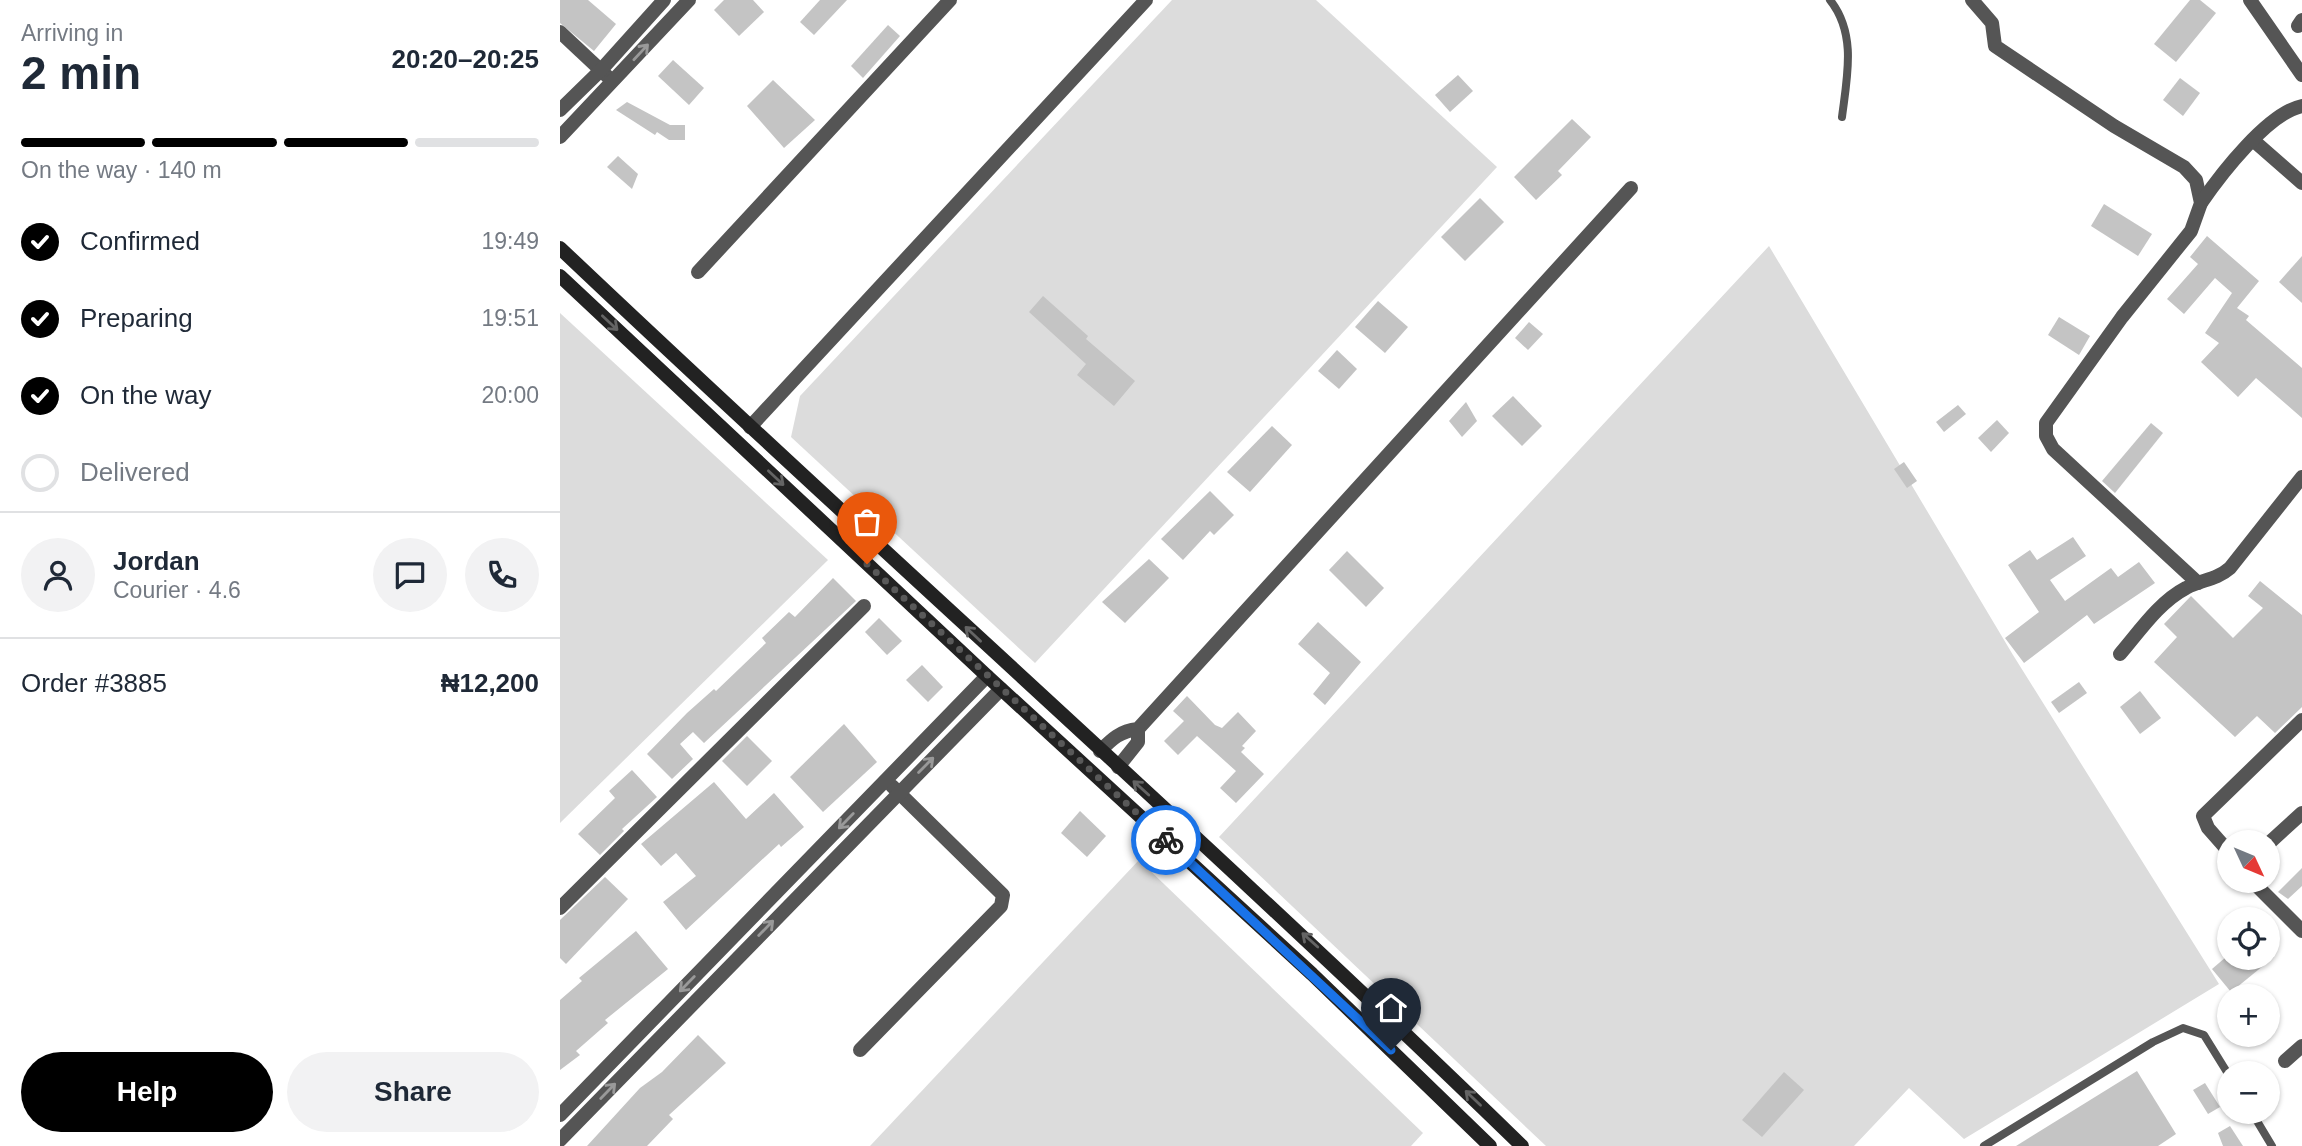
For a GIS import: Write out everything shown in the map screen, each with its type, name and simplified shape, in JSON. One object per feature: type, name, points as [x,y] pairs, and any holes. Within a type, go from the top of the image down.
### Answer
[{"type":"street","points":[[560,110],[601,70],[664,0]]},
{"type":"street","points":[[560,137],[689,0]]},
{"type":"street","points":[[698,272],[950,0]]},
{"type":"street","points":[[750,427],[1146,0]]},
{"type":"street","points":[[1972,0],[1992,23],[1994,46],[2114,126],[2184,167],[2196,180],[2201,203]]},
{"type":"street","points":[[2250,0],[2302,75]]},
{"type":"street","points":[[560,32],[613,83]]},
{"type":"street","points":[[2198,583],[2053,449],[2046,436],[2046,423],[2191,231],[2201,203],[2217,180],[2278,115],[2302,106]]},
{"type":"street","points":[[2254,141],[2302,183]]},
{"type":"street","points":[[2196,180],[2217,180]]},
{"type":"street","points":[[1100,751],[1112,738],[1125,731],[1138,729],[1631,188]]},
{"type":"street","points":[[560,248],[1100,751],[1321,951],[1522,1146]]},
{"type":"street","points":[[580,267],[563,279],[1001,689],[1312,974],[1490,1146]]},
{"type":"street","points":[[2120,654],[2155,614],[2184,589],[2218,578],[2230,568],[2302,477]]},
{"type":"street","points":[[560,908],[864,606]]},
{"type":"street","points":[[560,1115],[987,676]]},
{"type":"street","points":[[560,1140],[1001,689]]},
{"type":"street","points":[[2217,835],[2203,816],[2302,720]]},
{"type":"street","points":[[1118,767],[1138,742],[1138,729]]},
{"type":"street","points":[[860,1050],[1001,906],[1003,895],[886,780]]},
{"type":"street","points":[[2280,833],[2302,813]]},
{"type":"street","points":[[2264,893],[2302,931]]},
{"type":"street","points":[[2286,1060],[2302,1046]]},
{"type":"lane","points":[[1830,0],[1846,28],[1849,65],[1842,117]]},
{"type":"lane","points":[[1984,1146],[2153,1042],[2183,1028],[2204,1035],[2220,1061]]},
{"type":"lane","points":[[2259,1124],[2272,1146]]},
{"type":"shaded area","points":[[1172,0],[1316,0],[1497,167],[1035,663],[791,437],[800,396]]},
{"type":"shaded area","points":[[1769,246],[2013,655],[2219,984],[1964,1139],[1909,1088],[1854,1146],[1546,1146],[1219,837]]},
{"type":"shaded area","points":[[560,313],[828,560],[560,823]]},
{"type":"shaded area","points":[[1139,860],[1423,1133],[1411,1146],[870,1146]]},
{"type":"building","points":[[560,0],[588,0],[616,24],[594,51],[560,23]]},
{"type":"building","points":[[724,0],[753,0],[764,12],[739,36],[714,10]]},
{"type":"building","points":[[820,0],[847,0],[814,35],[800,22]]},
{"type":"building","points":[[2190,0],[2200,0],[2216,13],[2176,62],[2154,44]]},
{"type":"building","points":[[888,25],[900,36],[863,78],[851,66]]},
{"type":"building","points":[[673,60],[704,88],[689,105],[658,76]]},
{"type":"building","points":[[1458,75],[1473,91],[1450,112],[1435,95]]},
{"type":"building","points":[[2180,78],[2200,93],[2183,116],[2163,100]]},
{"type":"building","points":[[773,80],[815,120],[784,148],[747,106]]},
{"type":"building","points":[[627,102],[670,125],[685,125],[685,140],[669,140],[657,132],[655,135],[616,110]]},
{"type":"building","points":[[1572,119],[1591,137],[1558,171],[1562,175],[1536,200],[1514,177]]},
{"type":"building","points":[[618,156],[638,174],[632,189],[607,167]]},
{"type":"building","points":[[1480,198],[1504,222],[1465,261],[1441,237]]},
{"type":"building","points":[[2104,204],[2152,234],[2138,256],[2091,226]]},
{"type":"building","points":[[2207,236],[2259,281],[2237,308],[2249,316],[2246,320],[2302,368],[2302,418],[2256,378],[2238,397],[2201,362],[2219,343],[2205,333],[2232,293],[2215,278],[2184,314],[2167,299],[2198,264],[2190,257]]},
{"type":"building","points":[[2302,256],[2302,303],[2279,282]]},
{"type":"building","points":[[1043,296],[1088,336],[1086,339],[1135,381],[1114,406],[1077,375],[1086,364],[1029,312]]},
{"type":"building","points":[[1378,301],[1408,327],[1385,353],[1355,327]]},
{"type":"building","points":[[2059,317],[2090,336],[2079,355],[2048,335]]},
{"type":"building","points":[[1529,322],[1543,334],[1528,350],[1515,338]]},
{"type":"building","points":[[1337,350],[1357,369],[1339,389],[1318,371]]},
{"type":"building","points":[[1513,396],[1542,426],[1522,446],[1492,416]]},
{"type":"building","points":[[1466,402],[1477,421],[1462,437],[1449,421]]},
{"type":"building","points":[[1958,405],[1966,414],[1944,432],[1936,422]]},
{"type":"building","points":[[1997,420],[2009,433],[1991,452],[1978,438]]},
{"type":"building","points":[[2151,423],[2163,433],[2115,493],[2102,481]]},
{"type":"building","points":[[1272,426],[1292,445],[1250,492],[1227,472]]},
{"type":"building","points":[[1904,462],[1917,481],[1907,488],[1894,469]]},
{"type":"building","points":[[1210,491],[1234,515],[1214,535],[1210,531],[1183,560],[1161,539]]},
{"type":"building","points":[[2073,537],[2086,556],[2050,580],[2065,601],[2111,568],[2118,577],[2139,562],[2155,583],[2094,624],[2087,615],[2024,663],[2005,638],[2039,612],[2008,565],[2030,550],[2037,560]]},
{"type":"building","points":[[1347,551],[1384,588],[1366,607],[1329,570]]},
{"type":"building","points":[[1149,559],[1169,578],[1125,623],[1102,602]]},
{"type":"building","points":[[833,578],[856,601],[704,743],[693,732],[680,744],[693,759],[672,779],[647,754],[687,713],[714,689],[716,691],[766,643],[762,638],[789,612],[795,617]]},
{"type":"building","points":[[2260,581],[2302,615],[2302,707],[2275,733],[2257,716],[2235,737],[2154,662],[2177,637],[2164,624],[2191,596],[2233,638],[2263,608],[2248,596]]},
{"type":"building","points":[[879,618],[902,641],[887,655],[865,632]]},
{"type":"building","points":[[1318,622],[1361,662],[1325,705],[1313,694],[1330,673],[1298,644]]},
{"type":"building","points":[[922,665],[943,687],[928,702],[906,680]]},
{"type":"building","points":[[2079,682],[2087,693],[2059,713],[2051,702]]},
{"type":"building","points":[[2140,691],[2161,718],[2140,734],[2120,707]]},
{"type":"building","points":[[1187,696],[1215,725],[1222,728],[1238,712],[1256,731],[1242,746],[1245,748],[1241,752],[1264,774],[1236,803],[1220,788],[1236,771],[1197,736],[1178,755],[1164,741],[1184,721],[1173,711]]},
{"type":"building","points":[[844,724],[877,762],[823,812],[790,777]]},
{"type":"building","points":[[747,736],[772,761],[747,786],[722,761]]},
{"type":"building","points":[[632,770],[657,797],[622,829],[624,831],[600,855],[578,834],[615,798],[609,791]]},
{"type":"building","points":[[714,782],[746,819],[774,793],[804,827],[781,847],[779,844],[686,930],[663,902],[696,876],[676,853],[661,866],[641,844]]},
{"type":"building","points":[[1080,811],[1106,836],[1087,857],[1061,833]]},
{"type":"building","points":[[2302,868],[2302,886],[2288,899],[2279,893]]},
{"type":"building","points":[[605,877],[628,899],[566,964],[560,958],[560,920]]},
{"type":"building","points":[[636,931],[668,969],[605,1020],[608,1023],[576,1051],[580,1055],[560,1070],[560,1000],[582,981],[579,978]]},
{"type":"building","points":[[2217,965],[2217,970],[2258,970],[2241,984],[2224,984],[2212,969]]},
{"type":"building","points":[[698,1035],[726,1063],[669,1115],[673,1119],[647,1146],[587,1146],[640,1088],[662,1072]]},
{"type":"building","points":[[2137,1071],[2176,1134],[2158,1146],[2016,1146]]},
{"type":"building","points":[[1784,1072],[1804,1090],[1762,1137],[1742,1120]]},
{"type":"building","points":[[2205,1083],[2217,1102],[2217,1109],[2208,1114],[2193,1090]]},
{"type":"building","points":[[2230,1126],[2243,1146],[2223,1146],[2218,1133]]},
{"type":"way so far","points":[[867,564],[1166,840]]},
{"type":"route","points":[[1166,840],[1391,1050]]}]
